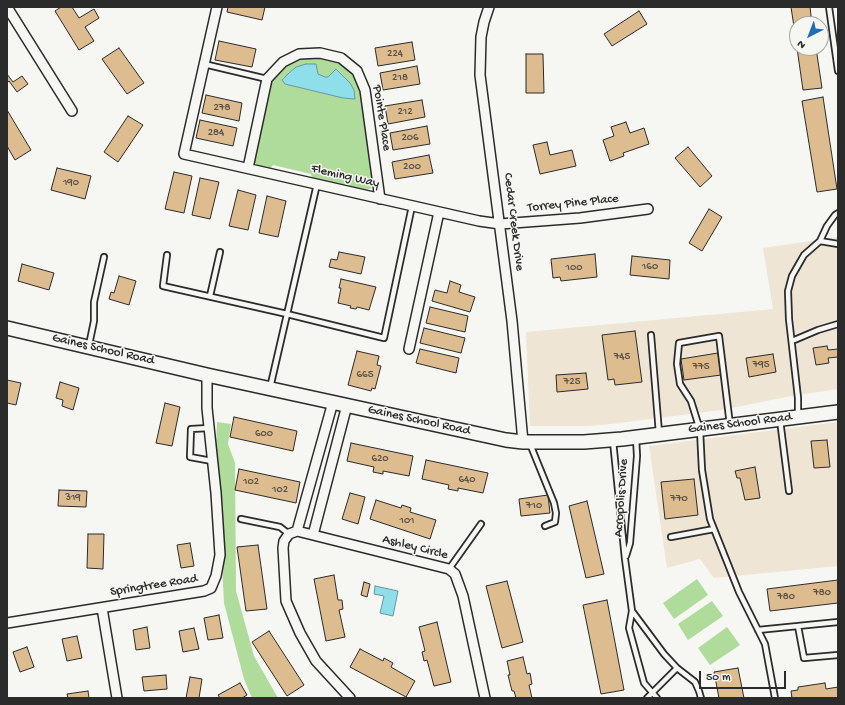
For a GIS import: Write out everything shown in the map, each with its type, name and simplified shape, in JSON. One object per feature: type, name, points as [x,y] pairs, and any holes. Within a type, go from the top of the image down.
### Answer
[{"type":"main road","name":"Gaines School Road","points":[[7,328],[206,375],[506,440],[526,442],[584,442],[613,440],[838,412]]},
{"type":"street","points":[[7,7],[72,111]]},
{"type":"street","points":[[204,64],[217,7]]},
{"type":"street","name":"Cedar Creek Drive","points":[[489,7],[482,37],[480,76],[500,224],[526,442]]},
{"type":"street","name":"Pointe Place","points":[[267,79],[283,62],[299,54],[320,53],[341,58],[357,71],[365,90],[380,199]]},
{"type":"street","name":"Fleming Way","points":[[204,64],[184,154],[479,221],[500,224]]},
{"type":"street","points":[[248,168],[267,79]]},
{"type":"street","name":"Torrey Pine Place","points":[[500,224],[580,218],[648,209]]},
{"type":"street","points":[[409,349],[439,212]]},
{"type":"street","name":"Springtree Road","points":[[7,623],[204,591],[211,588],[216,576],[220,555],[207,408],[206,375]]},
{"type":"street","points":[[333,402],[293,532],[284,541],[283,548],[286,600],[300,633],[316,661],[350,698]]},
{"type":"street","points":[[313,535],[347,405]]},
{"type":"street","name":"Ashley Circle","points":[[293,532],[313,535],[449,569],[455,574],[463,596],[485,698]]},
{"type":"street","points":[[102,608],[117,698]]},
{"type":"lane","points":[[829,7],[838,71]]},
{"type":"lane","points":[[204,64],[267,79]]},
{"type":"lane","points":[[270,388],[317,184]]},
{"type":"lane","points":[[167,254],[163,286],[384,338],[412,206]]},
{"type":"lane","points":[[798,417],[798,398],[789,319],[788,291],[792,276],[804,255],[820,241],[835,215],[838,213]]},
{"type":"lane","points":[[820,241],[838,244]]},
{"type":"lane","points":[[210,296],[220,252]]},
{"type":"lane","points":[[89,347],[94,320],[94,302],[104,257]]},
{"type":"lane","points":[[792,341],[818,330],[838,324]]},
{"type":"lane","points":[[651,334],[659,435]]},
{"type":"lane","points":[[730,426],[719,336],[679,343],[677,364],[680,384],[691,401],[700,430],[702,470],[710,519],[740,592],[765,644],[775,698]]},
{"type":"lane","points":[[780,419],[789,491]]},
{"type":"lane","points":[[209,428],[191,429],[190,457],[212,461]]},
{"type":"lane","name":"Acropolis Drive","points":[[625,560],[630,543],[637,456],[636,438]]},
{"type":"lane","name":"Acropolis Drive","points":[[613,440],[625,560],[632,611],[629,628],[644,683],[657,698]]},
{"type":"lane","points":[[526,442],[554,503],[556,513],[555,522],[545,526]]},
{"type":"lane","points":[[242,519],[280,527],[293,532]]},
{"type":"lane","points":[[449,569],[481,524]]},
{"type":"lane","points":[[671,537],[714,529]]},
{"type":"lane","name":"Acropolis Drive","points":[[632,611],[664,654],[677,668],[695,682],[701,698]]},
{"type":"lane","points":[[758,630],[838,622]]},
{"type":"lane","points":[[798,626],[804,658],[838,655]]},
{"type":"lane","points":[[646,698],[677,668]]},
{"type":"shaded area","points":[[838,237],[838,389],[786,397],[721,410],[611,424],[587,426],[530,426],[526,332],[773,309],[763,248]]},
{"type":"shaded area","points":[[838,422],[838,566],[714,578],[700,559],[667,568],[649,446]]},
{"type":"green space","points":[[317,56],[331,59],[345,67],[351,73],[359,86],[374,185],[370,189],[365,190],[312,178],[311,174],[273,165],[270,169],[258,166],[254,162],[272,80],[285,65],[298,59]],"holes":[[[296,67],[317,70],[318,74],[325,78],[337,69],[350,83],[354,90],[355,99],[343,98],[282,79]]]},
{"type":"green space","points":[[217,422],[231,424],[228,444],[235,463],[236,591],[254,656],[278,698],[252,698],[244,679],[224,603],[216,447]]},
{"type":"green space","points":[[697,579],[708,595],[674,619],[663,603]]},
{"type":"green space","points":[[712,601],[723,616],[688,640],[678,624]]},
{"type":"green space","points":[[727,627],[740,645],[710,665],[698,648]]},
{"type":"water","points":[[306,64],[316,64],[318,74],[325,77],[328,77],[336,69],[350,83],[354,90],[355,99],[343,98],[285,84],[282,80],[289,73],[296,67]]},
{"type":"water","points":[[375,586],[398,591],[393,616],[380,613],[384,596],[374,594]]},
{"type":"building","points":[[61,7],[72,7],[79,18],[94,9],[99,18],[85,27],[94,41],[79,50],[55,11]]},
{"type":"building","points":[[228,7],[265,7],[262,20],[227,12]]},
{"type":"building","points":[[791,7],[810,7],[811,16],[792,16]]},
{"type":"building","points":[[639,11],[647,24],[612,46],[604,34]]},
{"type":"building","points":[[219,41],[256,49],[252,67],[215,60]]},
{"type":"building","points":[[412,42],[415,60],[378,66],[375,48]]},
{"type":"building","points":[[119,48],[144,83],[127,94],[102,59]]},
{"type":"building","points":[[526,54],[543,54],[544,93],[526,93]]},
{"type":"building","points":[[798,56],[817,56],[822,88],[803,90]]},
{"type":"building","points":[[417,66],[420,84],[383,90],[380,73]]},
{"type":"building","points":[[7,74],[13,82],[22,76],[28,84],[17,92],[9,81],[7,83]]},
{"type":"building","points":[[206,95],[242,103],[239,121],[202,113]]},
{"type":"building","points":[[823,97],[837,189],[817,192],[802,101]]},
{"type":"building","points":[[422,100],[425,117],[388,124],[385,106]]},
{"type":"building","points":[[7,110],[31,150],[15,160],[7,146]]},
{"type":"building","points":[[128,116],[143,125],[118,162],[104,152]]},
{"type":"building","points":[[200,120],[237,128],[233,146],[196,138]]},
{"type":"building","points":[[626,122],[630,133],[644,128],[649,144],[623,153],[624,156],[610,161],[603,140],[614,136],[611,127]]},
{"type":"building","points":[[427,126],[430,144],[393,150],[390,133]]},
{"type":"building","points":[[547,142],[550,155],[572,150],[576,166],[540,174],[533,145]]},
{"type":"building","points":[[688,147],[712,176],[700,187],[675,158]]},
{"type":"building","points":[[429,155],[433,173],[395,179],[392,162]]},
{"type":"building","points":[[57,168],[91,176],[85,199],[51,190]]},
{"type":"building","points":[[174,172],[192,176],[184,213],[165,209]]},
{"type":"building","points":[[200,178],[219,182],[210,219],[192,215]]},
{"type":"building","points":[[238,190],[256,195],[248,230],[229,226]]},
{"type":"building","points":[[267,196],[286,201],[278,237],[259,233]]},
{"type":"building","points":[[709,209],[722,217],[702,251],[689,243]]},
{"type":"building","points":[[339,252],[365,257],[361,274],[329,267],[331,259],[337,260]]},
{"type":"building","points":[[595,254],[597,277],[561,281],[560,277],[553,278],[551,259]]},
{"type":"building","points":[[632,256],[670,260],[669,279],[630,275]]},
{"type":"building","points":[[22,264],[54,273],[49,290],[18,281]]},
{"type":"building","points":[[119,276],[136,281],[129,305],[109,299],[111,292],[114,293]]},
{"type":"building","points":[[341,279],[376,287],[369,310],[357,307],[356,309],[350,308],[351,306],[338,303]]},
{"type":"building","points":[[450,281],[461,285],[459,292],[475,297],[470,312],[432,301],[435,290],[447,293]]},
{"type":"building","points":[[430,307],[468,316],[465,332],[426,323]]},
{"type":"building","points":[[424,328],[465,338],[461,353],[420,343]]},
{"type":"building","points":[[635,331],[642,382],[615,385],[614,379],[608,380],[602,335]]},
{"type":"building","points":[[827,346],[828,350],[838,349],[838,357],[828,358],[829,363],[816,365],[813,348]]},
{"type":"building","points":[[420,349],[459,358],[456,373],[416,363]]},
{"type":"building","points":[[357,351],[379,356],[377,365],[381,366],[375,389],[372,388],[371,391],[348,385]]},
{"type":"building","points":[[718,353],[721,375],[684,380],[681,359]]},
{"type":"building","points":[[773,354],[776,372],[749,377],[746,358]]},
{"type":"building","points":[[586,373],[588,389],[557,392],[556,375]]},
{"type":"building","points":[[7,380],[21,383],[16,405],[7,403]]},
{"type":"building","points":[[60,382],[79,388],[73,410],[62,406],[63,400],[56,398]]},
{"type":"building","points":[[165,403],[180,407],[172,446],[156,443]]},
{"type":"building","points":[[234,417],[297,431],[293,451],[230,437]]},
{"type":"building","points":[[827,440],[830,467],[814,468],[811,441]]},
{"type":"building","points":[[351,443],[413,456],[409,476],[383,471],[383,474],[373,472],[374,467],[347,461]]},
{"type":"building","points":[[426,460],[488,473],[483,493],[458,488],[458,491],[448,489],[449,485],[422,479]]},
{"type":"building","points":[[755,467],[760,498],[745,500],[740,478],[737,478],[735,471]]},
{"type":"building","points":[[239,469],[300,482],[296,503],[235,490]]},
{"type":"building","points":[[694,479],[698,515],[665,519],[661,482]]},
{"type":"building","points":[[59,490],[87,491],[86,507],[58,506]]},
{"type":"building","points":[[350,493],[365,497],[358,524],[342,519]]},
{"type":"building","points":[[548,495],[550,513],[521,516],[519,499]]},
{"type":"building","points":[[376,500],[401,508],[402,505],[411,508],[410,512],[436,520],[430,539],[370,519]]},
{"type":"building","points":[[587,501],[604,574],[586,578],[569,506]]},
{"type":"building","points":[[88,534],[104,534],[103,569],[87,568]]},
{"type":"building","points":[[190,543],[194,566],[181,568],[177,545]]},
{"type":"building","points":[[258,545],[267,609],[246,611],[237,547]]},
{"type":"building","points":[[334,575],[338,600],[342,600],[343,609],[339,610],[345,637],[326,641],[314,579]]},
{"type":"building","points":[[838,580],[838,603],[770,611],[767,589]]},
{"type":"building","points":[[507,581],[523,642],[502,648],[486,586]]},
{"type":"building","points":[[364,582],[370,584],[367,597],[361,595]]},
{"type":"building","points":[[607,600],[624,690],[601,694],[583,605]]},
{"type":"building","points":[[219,615],[223,638],[208,640],[204,618]]},
{"type":"building","points":[[437,622],[451,682],[434,686],[427,660],[424,661],[422,652],[425,651],[419,627]]},
{"type":"building","points":[[147,627],[150,648],[136,650],[133,630]]},
{"type":"building","points":[[194,628],[199,649],[183,652],[179,631]]},
{"type":"building","points":[[269,631],[304,685],[287,696],[252,642]]},
{"type":"building","points":[[77,636],[82,658],[67,661],[62,639]]},
{"type":"building","points":[[27,647],[34,667],[20,672],[13,652]]},
{"type":"building","points":[[360,649],[383,661],[384,658],[393,663],[391,667],[415,681],[406,697],[350,667]]},
{"type":"building","points":[[523,657],[527,674],[530,673],[532,684],[529,685],[532,698],[516,698],[514,691],[512,691],[508,675],[510,675],[507,661]]},
{"type":"building","points":[[738,668],[744,698],[719,698],[714,672]]},
{"type":"building","points":[[166,675],[167,689],[144,691],[142,677]]},
{"type":"building","points":[[190,677],[202,679],[199,698],[186,698]]},
{"type":"building","points":[[240,683],[247,695],[242,698],[220,698],[218,695]]},
{"type":"building","points":[[825,683],[826,689],[838,687],[838,698],[792,698],[791,691],[798,690],[798,687]]},
{"type":"building","points":[[88,691],[89,698],[68,698],[67,694]]}]
